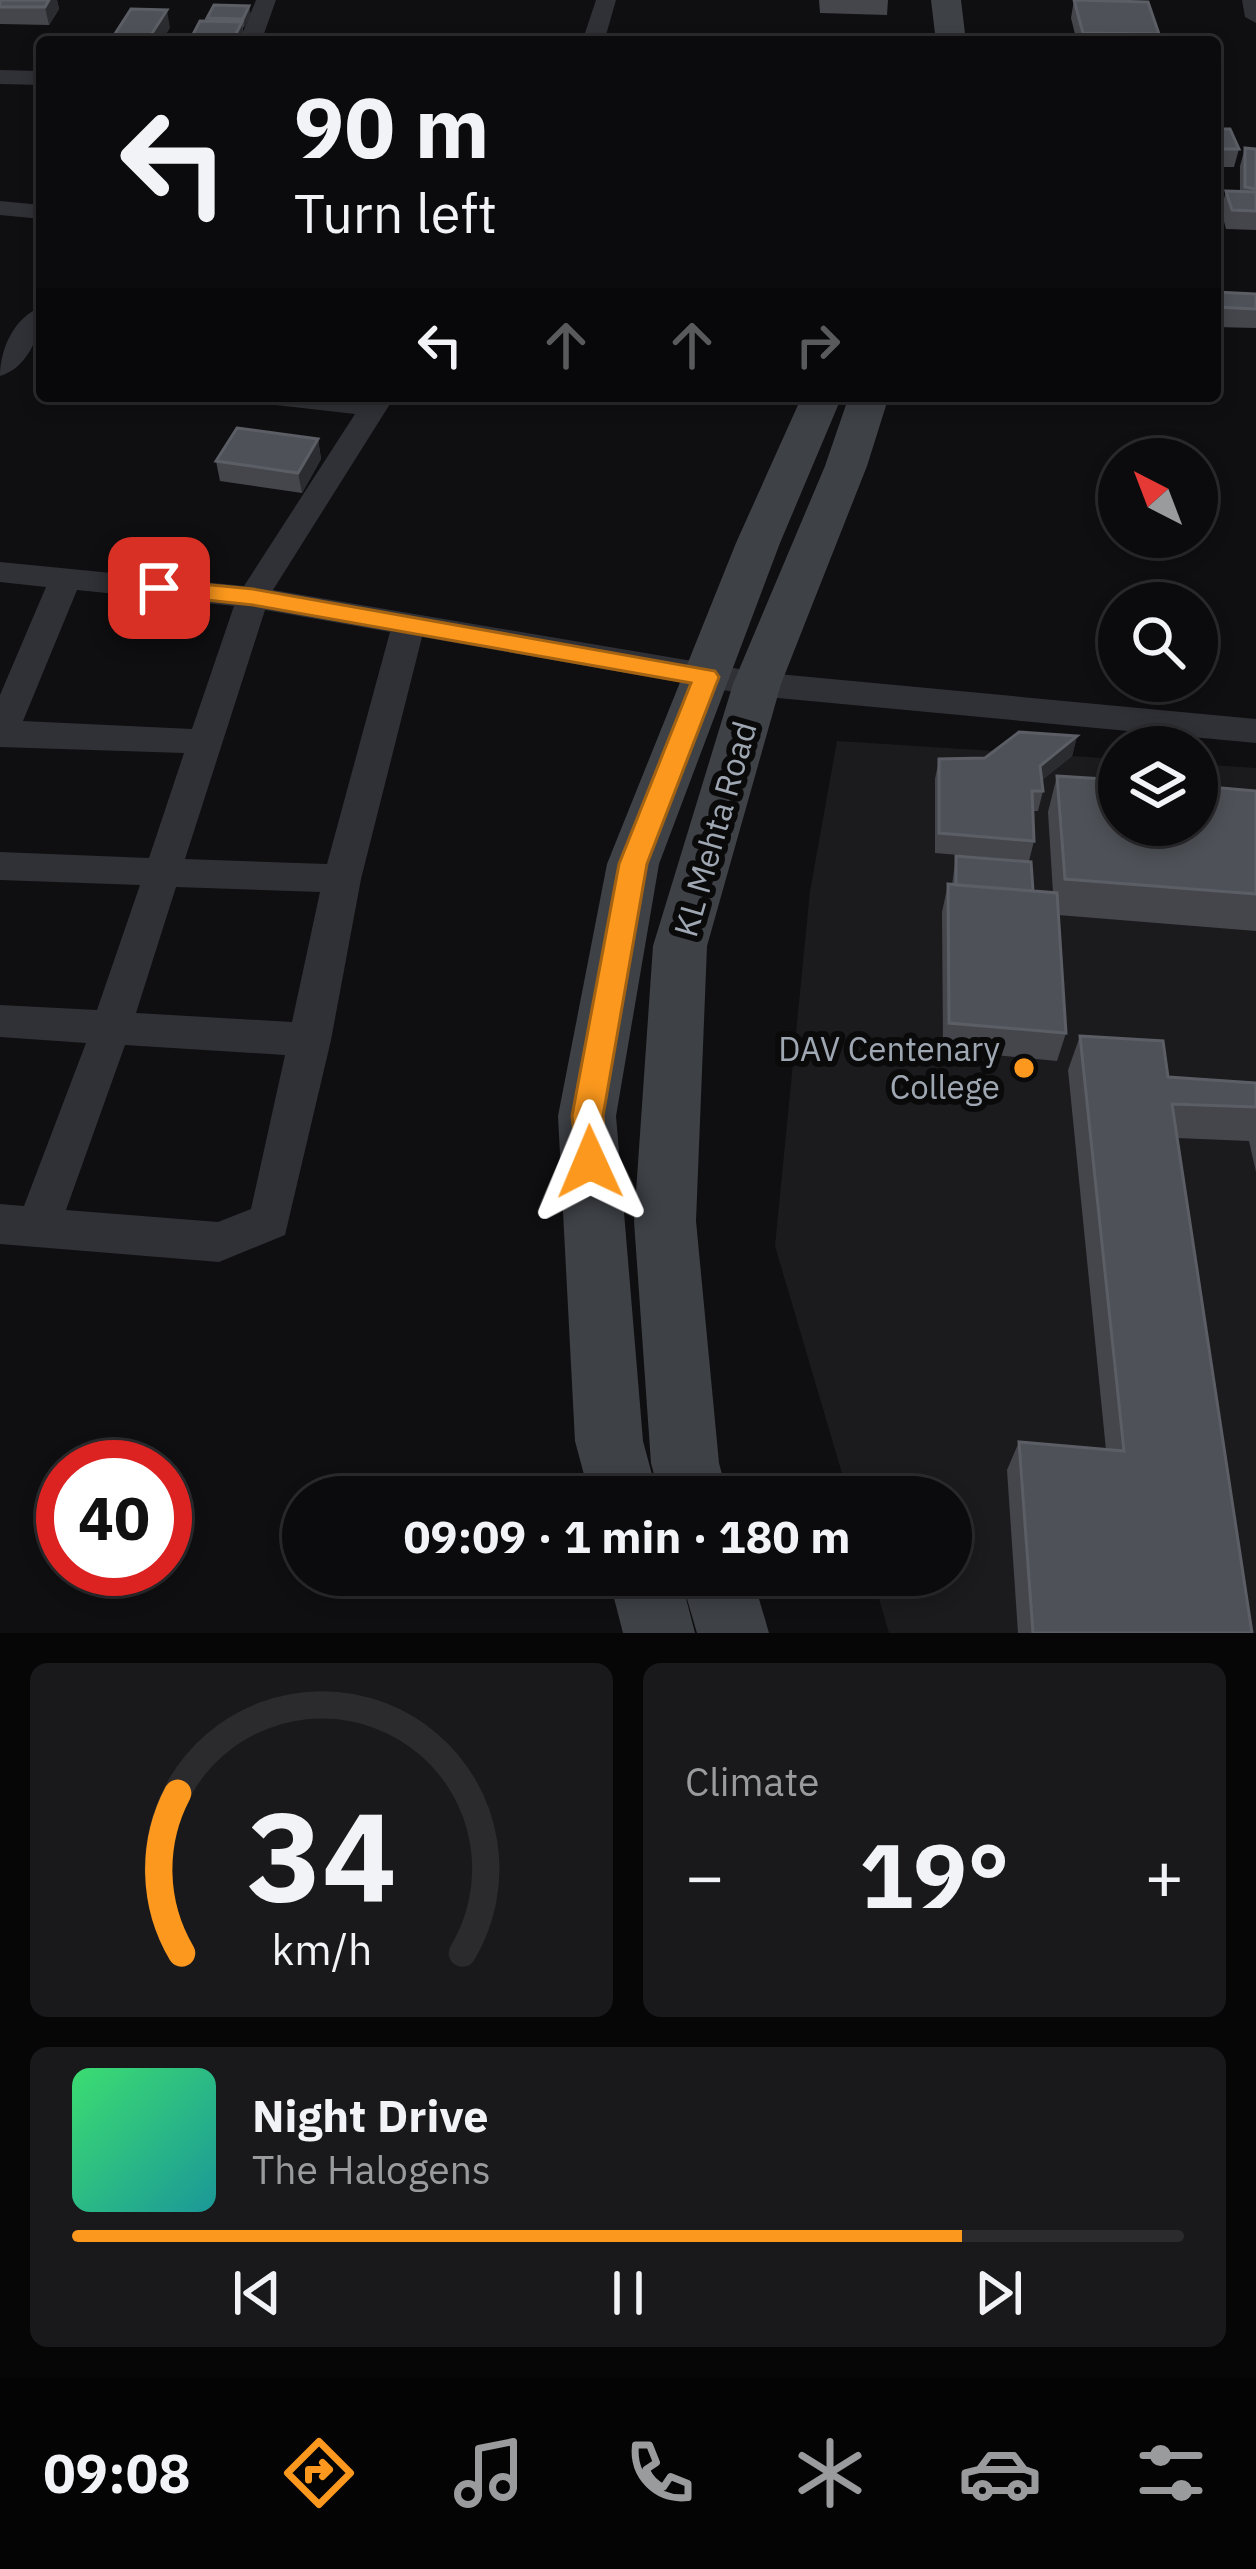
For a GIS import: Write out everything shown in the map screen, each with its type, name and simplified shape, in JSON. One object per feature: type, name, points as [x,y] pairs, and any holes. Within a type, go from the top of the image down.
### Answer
[{"type":"street","points":[[252,36],[266,0]]},
{"type":"street","points":[[594,36],[606,0]]},
{"type":"street","points":[[946,0],[950,36]]},
{"type":"street","points":[[1252,0],[1256,17]]},
{"type":"street","points":[[0,77],[36,78]]},
{"type":"street","points":[[0,208],[36,211]]},
{"type":"street","points":[[0,368],[36,323]]},
{"type":"street","points":[[0,368],[36,371]]},
{"type":"street","points":[[376,402],[253,597],[112,1026],[19,1225],[219,1242],[270,1221],[341,879],[409,623]]},
{"type":"street","name":"KL Mehta Road","points":[[688,1476],[664,1221],[680,946],[731,681],[821,402]]},
{"type":"street","name":"KL Mehta Road","points":[[619,1476],[610,1441],[587,1116],[633,864],[846,466],[867,402]]},
{"type":"street","points":[[0,572],[253,597],[731,681],[1256,731]]},
{"type":"street","points":[[65,578],[0,733],[206,742]]},
{"type":"street","points":[[0,866],[341,879]]},
{"type":"street","points":[[0,1021],[311,1040]]},
{"type":"street","points":[[649,1596],[659,1633]]},
{"type":"street","points":[[722,1596],[733,1633]]},
{"type":"shaded area","name":"DAV Centenary College","points":[[837,741],[1098,758],[1098,846],[1218,846],[1218,765],[1256,768],[1256,1633],[889,1633],[878,1596],[972,1596],[972,1476],[843,1476],[775,1246],[810,891]]},
{"type":"building","points":[[0,0],[49,0],[45,7],[0,7]]},
{"type":"building","points":[[1074,0],[1148,2],[1159,34],[1083,33]]},
{"type":"building","points":[[214,5],[249,6],[243,19],[207,18]]},
{"type":"building","points":[[131,9],[167,10],[150,36],[114,36]]},
{"type":"building","points":[[200,21],[242,22],[235,36],[192,36]]},
{"type":"building","points":[[1221,129],[1230,129],[1239,149],[1221,149]]},
{"type":"building","points":[[1245,148],[1256,149],[1256,189],[1245,187]]},
{"type":"building","points":[[1226,191],[1256,192],[1256,211],[1232,210]]},
{"type":"building","points":[[1221,292],[1256,294],[1256,309],[1221,307]]},
{"type":"building","points":[[237,428],[318,439],[298,473],[216,461]]},
{"type":"building","points":[[1019,732],[1077,736],[1040,766],[1043,791],[1032,791],[1034,841],[939,833],[939,759],[985,758]]},
{"type":"building","points":[[1057,776],[1098,779],[1098,846],[1218,846],[1218,788],[1256,791],[1256,894],[1065,879]]},
{"type":"building","points":[[956,856],[1031,862],[1033,891],[956,885]]},
{"type":"building","points":[[948,884],[1057,893],[1066,1033],[949,1023]]},
{"type":"building","points":[[1080,1036],[1163,1041],[1168,1077],[1256,1083],[1256,1107],[1172,1104],[1252,1633],[1033,1633],[1019,1442],[1124,1451]]},
{"type":"place","name":"DAV Centenary College","points":[[1024,1068]]},
{"type":"route","points":[[159,588],[253,597],[706,677],[633,864],[587,1116],[590,1162]]}]
